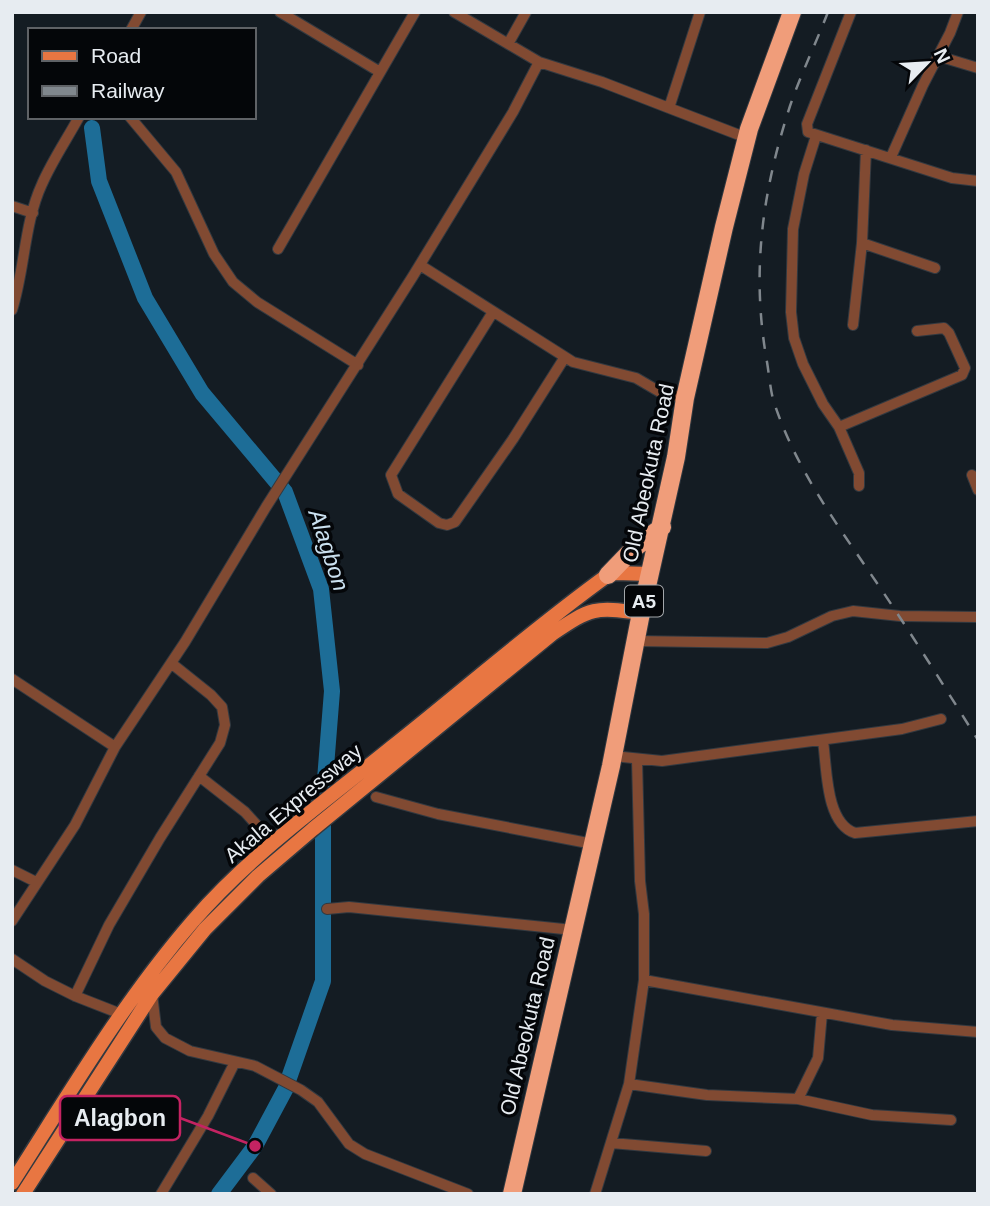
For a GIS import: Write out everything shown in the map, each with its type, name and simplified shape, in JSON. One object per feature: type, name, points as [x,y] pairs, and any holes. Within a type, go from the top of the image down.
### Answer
[{"type":"highway","name":"Old Abeokuta Road","points":[[512,1194],[613,756],[641,613],[662,527],[685,398],[747,138],[792,12]]},
{"type":"highway","points":[[608,575],[633,549],[662,527]]},
{"type":"main road","points":[[608,575],[650,573]]},
{"type":"main road","name":"Akala Expressway","points":[[336,802],[543,622],[608,575]]},
{"type":"main road","name":"Akala Expressway","points":[[12,1183],[121,1014],[309,823],[573,620],[591,610],[603,608],[641,613]]},
{"type":"main road","name":"Akala Expressway","points":[[23,1194],[146,990],[194,919],[272,842],[309,823]]},
{"type":"street","points":[[132,28],[141,12]]},
{"type":"street","points":[[280,12],[380,72]]},
{"type":"street","points":[[278,249],[415,12]]},
{"type":"street","points":[[454,12],[539,62],[602,82],[747,138]]},
{"type":"street","points":[[508,44],[526,12]]},
{"type":"street","points":[[669,108],[700,12]]},
{"type":"street","points":[[851,12],[807,124],[808,132],[952,178],[978,181]]},
{"type":"street","points":[[891,157],[958,12]]},
{"type":"street","points":[[938,56],[978,68]]},
{"type":"street","points":[[12,921],[75,825],[115,747],[171,663],[266,507],[420,265],[513,112],[539,62]]},
{"type":"street","points":[[12,310],[41,184],[78,119]]},
{"type":"street","points":[[132,119],[176,172],[214,254],[233,282],[257,302],[358,365]]},
{"type":"street","points":[[816,136],[804,174],[793,229],[791,312],[794,338],[803,365],[823,404],[839,427],[859,473],[859,486]]},
{"type":"street","points":[[853,325],[862,243],[866,150]]},
{"type":"street","points":[[12,206],[33,213]]},
{"type":"street","points":[[862,243],[935,268]]},
{"type":"street","points":[[420,265],[573,362],[636,378],[660,392],[685,398]]},
{"type":"street","points":[[493,312],[391,475],[398,494],[439,523],[447,525],[455,522],[513,439],[565,357]]},
{"type":"street","points":[[839,427],[962,375],[965,368],[944,328],[917,331]]},
{"type":"street","points":[[972,475],[978,490]]},
{"type":"street","points":[[636,641],[767,643],[788,637],[832,616],[853,611],[900,616],[978,617]]},
{"type":"street","points":[[75,996],[109,925],[220,743],[225,725],[222,707],[171,663]]},
{"type":"street","points":[[12,679],[115,747]]},
{"type":"street","points":[[613,756],[662,761],[823,741],[902,729],[941,719]]},
{"type":"street","points":[[823,741],[832,804],[841,825],[848,830],[855,833],[978,821]]},
{"type":"street","points":[[595,1194],[629,1084],[644,980],[637,759]]},
{"type":"street","points":[[199,776],[245,812],[272,842]]},
{"type":"street","points":[[376,797],[438,814],[593,844]]},
{"type":"street","points":[[12,870],[36,882]]},
{"type":"street","points":[[327,909],[349,907],[573,930]]},
{"type":"street","points":[[12,959],[45,981],[121,1014]]},
{"type":"street","points":[[644,980],[892,1025],[978,1032]]},
{"type":"street","points":[[146,990],[156,1027],[165,1038],[190,1051],[255,1066],[318,1102],[349,1144],[365,1154],[468,1194]]},
{"type":"street","points":[[798,1099],[818,1058],[822,1013]]},
{"type":"street","points":[[161,1194],[208,1116],[236,1062]]},
{"type":"street","points":[[629,1084],[707,1095],[798,1099],[872,1115],[951,1120]]},
{"type":"street","points":[[611,1143],[706,1151]]},
{"type":"street","points":[[253,1178],[271,1194]]},
{"type":"waterway","name":"Alagbon","points":[[92,128],[99,181],[145,298],[202,393],[285,492],[321,589],[332,691],[323,805],[323,981],[289,1078]]},
{"type":"waterway","name":"Alagbon","points":[[219,1194],[255,1146],[286,1088]]},
{"type":"railway","points":[[828,12],[790,106],[766,201],[760,297],[772,394],[794,451],[821,499],[978,740]]},
{"type":"place","name":"Alagbon","points":[[255,1146]]}]
